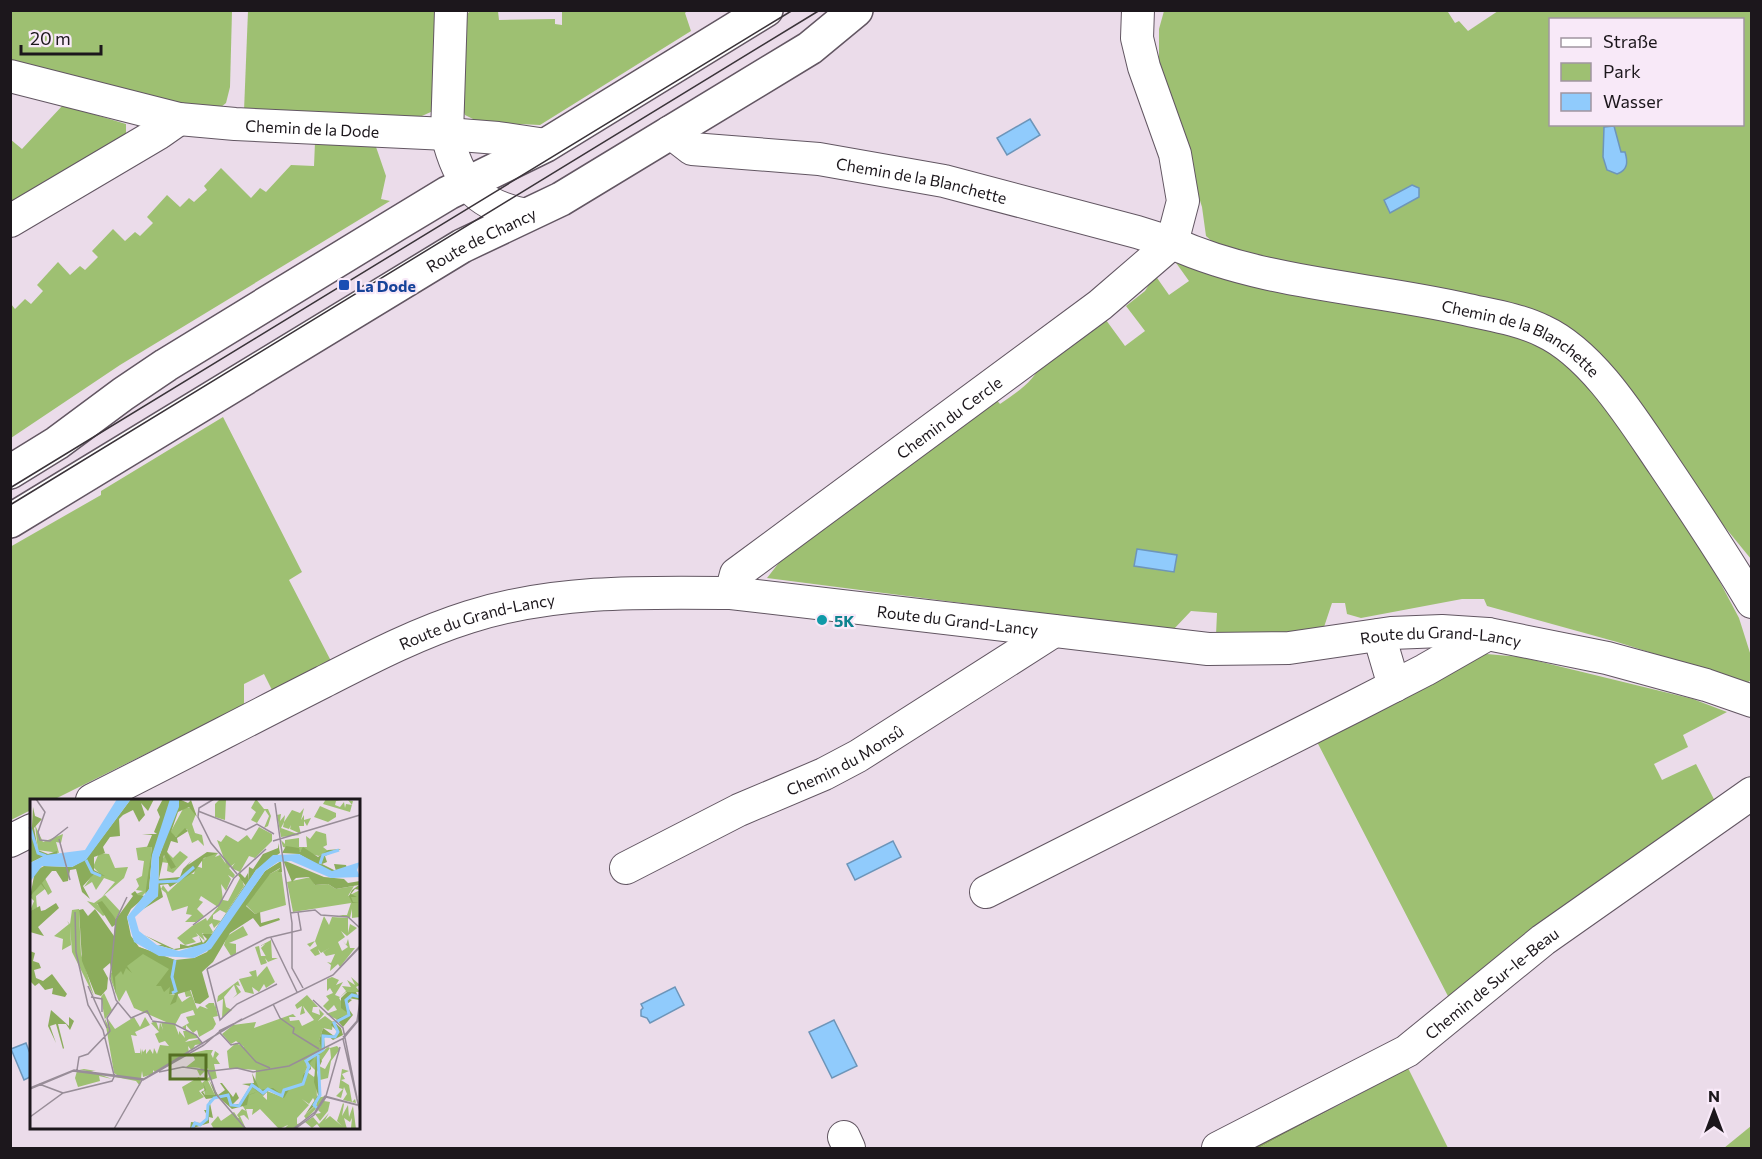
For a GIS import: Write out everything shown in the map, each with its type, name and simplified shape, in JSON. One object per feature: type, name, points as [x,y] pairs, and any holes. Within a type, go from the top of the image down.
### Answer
[{"type":"main road","points":[[10,472],[57,443],[166,365],[448,193],[546,145],[766,10]]},
{"type":"main road","name":"Route de Chancy","points":[[10,521],[462,246],[561,199],[810,48],[856,10]]},
{"type":"street","points":[[451,10],[447,134],[454,158],[467,184],[483,200],[498,208],[526,215]]},
{"type":"street","points":[[1138,10],[1137,38],[1144,67],[1175,154],[1183,201],[1175,229]]},
{"type":"street","name":"Chemin de la Dode","points":[[10,76],[179,118],[234,124],[447,134],[546,145]]},
{"type":"street","points":[[10,222],[159,133],[179,118]]},
{"type":"street","name":"Chemin de la Blanchette","points":[[670,132],[692,149],[819,159],[944,181],[1137,232],[1175,229],[1202,257],[1326,285],[1436,303],[1501,317],[1543,331],[1570,348],[1616,395],[1717,543],[1752,602]]},
{"type":"street","name":"Chemin du Cercle","points":[[731,592],[736,574],[1100,305],[1175,229]]},
{"type":"street","name":"Route du Grand-Lancy","points":[[96,799],[375,656],[435,629],[469,617],[531,602],[658,592],[731,592],[1208,649],[1289,648],[1379,635],[1442,631],[1488,634],[1607,658],[1706,685],[1752,701]]},
{"type":"street","name":"Chemin du Monsû","points":[[626,868],[739,810],[833,770],[1054,631]]},
{"type":"street","points":[[986,891],[1394,686],[1488,634]]},
{"type":"street","points":[[1379,635],[1394,686]]},
{"type":"street","name":"Chemin de Sur-le-Beau","points":[[1218,1149],[1407,1051],[1543,940],[1752,793]]},
{"type":"street","points":[[10,841],[30,831]]},
{"type":"green space","points":[[11,11],[232,11],[230,87],[226,103],[216,111],[165,105],[11,62]]},
{"type":"green space","points":[[248,11],[437,11],[433,111],[413,120],[244,111]]},
{"type":"green space","points":[[471,11],[498,11],[499,20],[555,19],[555,24],[562,25],[562,11],[687,11],[685,13],[691,31],[540,125],[479,122],[465,115],[460,102],[462,17]]},
{"type":"green space","points":[[1164,11],[1449,11],[1455,23],[1459,21],[1468,31],[1498,11],[1751,11],[1751,559],[1558,323],[1232,259],[1206,236],[1202,207],[1159,68],[1159,29]]},
{"type":"green space","points":[[63,105],[126,124],[126,138],[11,209],[10,139],[22,149]]},
{"type":"green space","points":[[315,142],[375,144],[386,176],[381,199],[390,201],[120,365],[11,438],[11,304],[15,309],[25,299],[31,304],[43,291],[37,285],[58,262],[70,275],[80,266],[85,270],[98,257],[92,251],[113,229],[125,241],[135,232],[140,236],[153,223],[147,217],[167,195],[180,207],[189,198],[194,202],[207,190],[204,186],[221,168],[251,198],[260,188],[266,192],[291,165],[314,166]]},
{"type":"green space","points":[[1174,260],[1495,323],[1560,350],[1593,384],[1694,533],[1739,618],[1751,656],[1751,680],[1747,683],[1617,642],[1487,606],[1484,599],[1462,599],[1361,618],[1347,614],[1345,603],[1332,603],[1324,627],[1254,636],[1216,635],[1217,613],[1191,611],[1173,630],[767,578],[785,555],[994,397],[1000,404],[1019,390],[1031,380],[1042,360],[1106,320],[1125,346],[1145,331],[1126,306],[1145,291],[1155,275],[1169,295],[1189,281]]},
{"type":"green space","points":[[223,417],[302,572],[289,580],[331,661],[272,690],[264,674],[244,684],[244,705],[55,799],[30,799],[30,810],[11,820],[10,547],[101,495],[101,491]]},
{"type":"green space","points":[[1475,653],[1521,657],[1693,699],[1727,712],[1683,735],[1688,747],[1654,764],[1662,780],[1696,764],[1719,809],[1450,1000],[1314,736]]},
{"type":"green space","points":[[1408,1068],[1448,1148],[1259,1148]]},
{"type":"green space","points":[[1341,1104],[1259,1148],[1246,1148]]},
{"type":"green space","points":[[1751,1126],[1751,1148],[1724,1148]]},
{"type":"water","points":[[1030,119],[1040,135],[1007,155],[997,138]]},
{"type":"water","points":[[1614,126],[1621,152],[1625,152],[1627,159],[1625,168],[1617,174],[1607,170],[1603,157],[1604,127]]},
{"type":"water","points":[[1412,185],[1419,188],[1419,197],[1390,213],[1384,200]]},
{"type":"water","points":[[1137,549],[1177,555],[1174,572],[1134,566]]},
{"type":"water","points":[[893,841],[901,857],[855,880],[847,864]]},
{"type":"water","points":[[675,987],[684,1005],[650,1023],[647,1018],[641,1016],[643,1008],[641,1004]]},
{"type":"water","points":[[834,1020],[857,1066],[832,1078],[809,1032]]},
{"type":"water","points":[[26,1043],[30,1053],[30,1077],[24,1080],[11,1049]]},
{"type":"tram line","points":[[10,488],[793,10]]},
{"type":"tram line","points":[[10,505],[820,10]]},
{"type":"place","name":"La Dode","points":[[344,285]]},
{"type":"place","name":"5K","points":[[822,620]]}]
